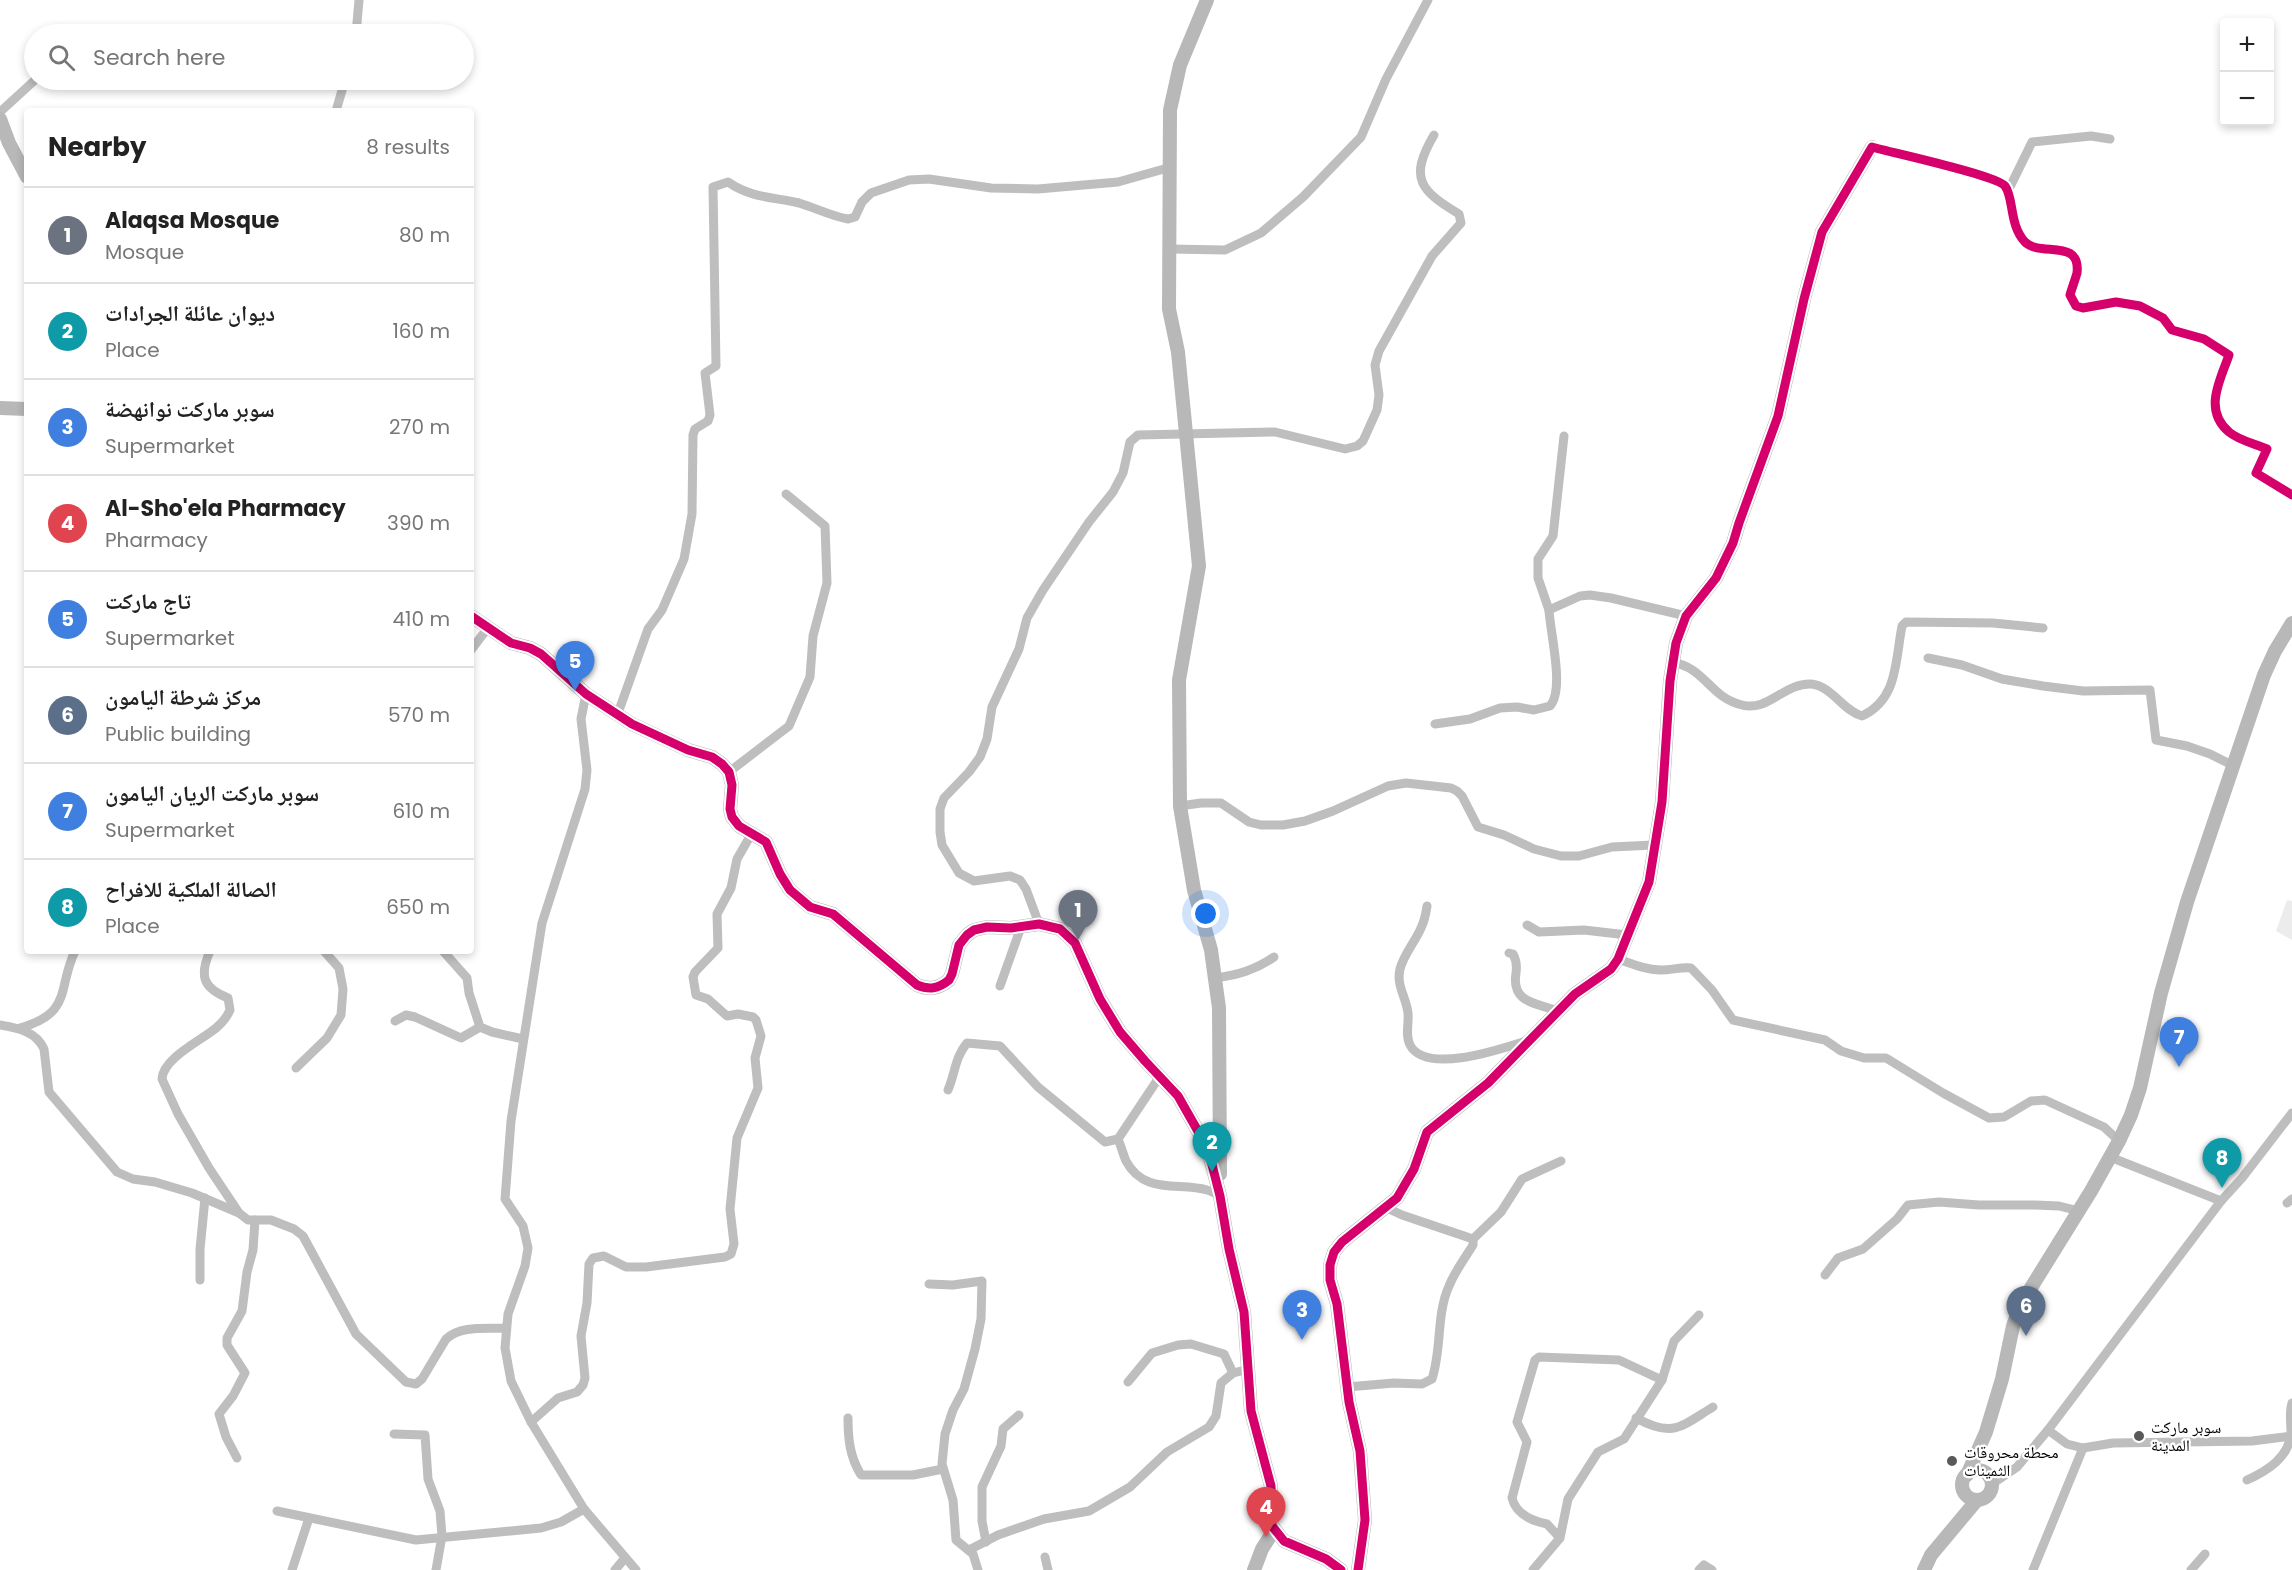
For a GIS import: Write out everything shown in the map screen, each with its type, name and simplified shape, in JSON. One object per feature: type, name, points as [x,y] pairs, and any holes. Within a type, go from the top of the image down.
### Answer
[{"type":"street","points":[[357,24],[359,0]]},
{"type":"street","points":[[1207,0],[1186,50],[1174,87],[1169,126],[1171,168],[1169,309],[1178,352],[1199,566],[1179,680],[1180,806],[1194,890],[1211,950],[1219,1008],[1220,1196]]},
{"type":"street","points":[[1170,249],[1225,250],[1261,233],[1302,197],[1361,137],[1386,79],[1428,0]]},
{"type":"street","points":[[0,112],[24,90]]},
{"type":"street","points":[[337,108],[342,90]]},
{"type":"street","points":[[0,119],[9,143],[24,171]]},
{"type":"street","points":[[1039,924],[1026,889],[1020,880],[1010,876],[974,881],[959,873],[942,845],[940,832],[941,804],[980,757],[987,739],[992,707],[1019,649],[1027,618],[1089,522],[1113,492],[1123,474],[1130,442],[1138,435],[1187,432],[1275,432],[1296,435],[1346,449],[1357,446],[1363,441],[1378,403],[1376,365],[1379,351],[1432,256],[1461,223],[1459,214],[1433,198],[1423,185],[1422,158],[1434,135]]},
{"type":"street","points":[[2008,191],[2018,166],[2032,142],[2091,136],[2110,139]]},
{"type":"street","points":[[1358,1570],[1365,1520],[1360,1451],[1347,1388],[1337,1304],[1329,1280],[1329,1265],[1334,1252],[1342,1242],[1397,1198],[1409,1179],[1427,1132],[1488,1083],[1575,994],[1611,969],[1618,959],[1646,892],[1662,802],[1672,662],[1676,643],[1686,616],[1716,578],[1728,555],[1778,416],[1804,299],[1822,232],[1872,147],[1974,173],[2002,183],[2008,191],[2013,218],[2024,241],[2039,249],[2065,250],[2073,256],[2077,273],[2070,295],[2076,306],[2083,308],[2116,302],[2140,306],[2163,318],[2172,330],[2204,339],[2229,355],[2214,401],[2215,415],[2229,432],[2267,449],[2256,473],[2292,495]]},
{"type":"street","points":[[617,716],[648,629],[662,610],[679,573],[691,529],[693,435],[695,429],[708,421],[710,416],[705,373],[717,366],[713,187],[728,182],[738,189],[757,196],[790,201],[848,219],[855,217],[862,201],[871,194],[909,180],[929,179],[984,187],[1038,189],[1118,182],[1171,168]]},
{"type":"street","points":[[0,408],[24,409]]},
{"type":"street","points":[[1435,724],[1470,720],[1500,708],[1517,707],[1534,710],[1548,707],[1553,703],[1556,680],[1549,610],[1538,578],[1538,559],[1553,536],[1564,436]]},
{"type":"street","points":[[729,772],[789,726],[810,677],[813,636],[827,583],[825,526],[786,494]]},
{"type":"street","points":[[1549,610],[1580,596],[1590,595],[1686,616]]},
{"type":"street","points":[[474,618],[511,643],[530,648],[541,654],[586,694],[617,716],[656,737],[712,757],[729,772],[732,785],[730,809],[732,817],[739,826],[765,842],[783,880],[795,895],[810,907],[833,914],[917,985],[924,988],[936,988],[949,980],[959,945],[974,930],[1039,924],[1056,927],[1072,939],[1113,1021],[1136,1052],[1183,1104],[1208,1149],[1244,1312],[1251,1411],[1271,1486],[1271,1521],[1274,1530],[1284,1541],[1326,1559],[1341,1570]]},
{"type":"street","points":[[1672,662],[1692,668],[1718,694],[1742,705],[1761,705],[1790,688],[1815,685],[1832,695],[1855,714],[1862,716],[1877,708],[1890,688],[1902,626],[1906,622],[1993,623],[2043,628]]},
{"type":"street","points":[[1977,1500],[1965,1493],[1963,1484],[1986,1432],[2019,1310],[2032,1284],[2079,1211],[2119,1141],[2137,1097],[2174,946],[2232,765],[2268,667],[2292,623]]},
{"type":"street","points":[[474,646],[487,629]]},
{"type":"street","points":[[1928,658],[1962,665],[2002,679],[2043,686],[2083,691],[2150,690],[2156,740],[2187,746],[2232,765]]},
{"type":"street","points":[[586,694],[581,719],[587,770],[585,789],[542,923],[511,1121],[504,1193],[507,1206],[523,1226],[528,1248],[525,1266],[506,1328],[505,1348],[508,1370],[531,1422],[584,1509],[636,1570]]},
{"type":"street","points":[[1180,806],[1221,803],[1249,822],[1261,825],[1283,825],[1305,821],[1333,811],[1388,786],[1415,784],[1454,789],[1462,796],[1473,821],[1478,826],[1546,853],[1570,856],[1612,847],[1654,845]]},
{"type":"street","points":[[531,1422],[558,1398],[578,1392],[583,1385],[585,1378],[581,1336],[587,1303],[590,1264],[593,1258],[604,1256],[626,1267],[646,1267],[725,1257],[733,1250],[730,1209],[736,1138],[758,1089],[755,1058],[761,1036],[753,1017],[738,1014],[727,1016],[708,999],[696,995],[693,978],[695,972],[718,948],[717,914],[731,888],[737,859],[752,833]]},
{"type":"street","points":[[1427,906],[1422,928],[1399,972],[1400,987],[1408,1013],[1407,1037],[1412,1048],[1421,1056],[1431,1059],[1480,1055],[1529,1041]]},
{"type":"street","points":[[1527,925],[1539,932],[1584,930],[1627,935]]},
{"type":"street","points":[[1000,986],[1021,927]]},
{"type":"street","points":[[1509,953],[1513,954],[1516,959],[1515,987],[1521,997],[1558,1011]]},
{"type":"street","points":[[20,1028],[41,1021],[59,1003],[74,954]]},
{"type":"street","points":[[209,954],[204,964],[205,981],[214,992],[228,998],[230,1010],[216,1028],[194,1042],[165,1068],[162,1079],[183,1123],[239,1213]]},
{"type":"street","points":[[296,1068],[327,1038],[341,1015],[343,989],[339,968],[327,954]]},
{"type":"street","points":[[446,954],[467,978],[469,993],[480,1027],[523,1039]]},
{"type":"street","points":[[1215,978],[1257,969],[1274,957]]},
{"type":"street","points":[[1618,959],[1643,968],[1662,970],[1677,967],[1691,968],[1712,990],[1733,1020],[1825,1040],[1841,1052],[1864,1058],[1886,1058],[1942,1093],[1989,1118],[2004,1117],[2031,1101],[2045,1100],[2104,1127],[2119,1141]]},
{"type":"street","points":[[395,1021],[406,1015],[415,1017],[461,1038],[480,1027]]},
{"type":"street","points":[[0,1025],[20,1028],[37,1039],[44,1049],[49,1092],[117,1172],[133,1179],[155,1182],[205,1198],[239,1213],[248,1220],[271,1220],[294,1229],[303,1236],[356,1334],[406,1383],[416,1384],[422,1379],[446,1339],[452,1334],[464,1329],[506,1328]]},
{"type":"street","points":[[948,1090],[954,1077],[959,1053],[967,1043],[1000,1046],[1038,1086],[1105,1142],[1118,1139],[1160,1076]]},
{"type":"street","points":[[1992,1484],[2017,1467],[2048,1430],[2221,1201],[2242,1178],[2292,1113]]},
{"type":"street","points":[[1118,1139],[1126,1162],[1138,1176],[1153,1184],[1207,1190],[1220,1196]]},
{"type":"street","points":[[2110,1157],[2221,1201]]},
{"type":"street","points":[[1347,1388],[1394,1383],[1422,1384],[1432,1379],[1438,1362],[1448,1286],[1473,1245],[1473,1239],[1501,1212],[1522,1179],[1561,1161]]},
{"type":"street","points":[[200,1280],[200,1249],[205,1198]]},
{"type":"street","points":[[1825,1275],[1838,1258],[1863,1249],[1898,1219],[1908,1205],[1939,1202],[2035,1205],[2059,1206],[2079,1211]]},
{"type":"street","points":[[1387,1208],[1411,1219],[1473,1239]]},
{"type":"street","points":[[237,1458],[226,1437],[219,1414],[233,1396],[245,1373],[227,1345],[227,1338],[242,1311],[253,1250],[255,1220]]},
{"type":"street","points":[[929,1284],[953,1285],[982,1281],[981,1319],[977,1339],[964,1389],[953,1410],[945,1434],[943,1470],[953,1500],[956,1540],[969,1550],[978,1570]]},
{"type":"street","points":[[1533,1570],[1560,1538],[1568,1498],[1598,1452],[1624,1439],[1662,1380],[1674,1341],[1699,1315]]},
{"type":"street","points":[[1128,1382],[1152,1353],[1178,1345],[1191,1344],[1224,1354],[1233,1373]]},
{"type":"street","points":[[1560,1538],[1547,1524],[1537,1522],[1520,1512],[1512,1498],[1527,1442],[1517,1422],[1535,1360],[1539,1357],[1619,1360],[1662,1380]]},
{"type":"street","points":[[969,1550],[1044,1519],[1089,1511],[1130,1487],[1167,1452],[1209,1427],[1216,1416],[1221,1383],[1233,1373],[1249,1368]]},
{"type":"street","points":[[2247,1480],[2273,1466],[2285,1452],[2292,1436],[2292,1403]]},
{"type":"street","points":[[1636,1418],[1653,1428],[1674,1430],[1713,1407]]},
{"type":"street","points":[[986,1542],[982,1521],[982,1487],[1001,1446],[1003,1429],[1019,1415]]},
{"type":"street","points":[[848,1418],[848,1440],[854,1463],[861,1475],[913,1475],[943,1470]]},
{"type":"street","points":[[2048,1430],[2067,1444],[2083,1448],[2113,1443],[2252,1441],[2292,1436]]},
{"type":"street","points":[[394,1434],[425,1435],[428,1479],[440,1511],[442,1536],[436,1570]]},
{"type":"street","points":[[2033,1570],[2083,1448]]},
{"type":"street","points":[[1924,1570],[1931,1556],[1977,1500],[1990,1494],[1992,1484],[1985,1472],[1976,1470],[1967,1475]]},
{"type":"street","points":[[277,1511],[416,1540],[541,1527],[561,1522],[584,1509]]},
{"type":"street","points":[[292,1570],[309,1518]]},
{"type":"street","points":[[1254,1570],[1262,1549],[1274,1530]]},
{"type":"street","points":[[2191,1570],[2205,1554]]},
{"type":"street","points":[[1046,1557],[1048,1570]]},
{"type":"street","points":[[615,1570],[625,1558]]},
{"type":"street","points":[[1699,1570],[1704,1565],[1712,1570]]},
{"type":"shaded area","points":[[2287,900],[2292,901],[2292,940],[2276,931]]},
{"type":"cycle path","points":[[1358,1570],[1365,1520],[1360,1451],[1349,1402],[1337,1304],[1330,1280],[1330,1265],[1334,1252],[1342,1242],[1397,1198],[1414,1169],[1427,1132],[1488,1083],[1575,994],[1611,969],[1618,959],[1649,882],[1662,802],[1670,681],[1676,643],[1686,616],[1716,578],[1733,543],[1778,416],[1804,299],[1822,232],[1872,147],[1964,170],[1998,181],[2005,186],[2010,197],[2016,228],[2025,242],[2032,246],[2073,255],[2077,262],[2077,273],[2070,295],[2076,306],[2083,308],[2116,302],[2140,306],[2163,318],[2172,330],[2204,339],[2229,355],[2216,395],[2215,405],[2221,423],[2233,435],[2267,449],[2256,473],[2292,495]]},
{"type":"cycle path","points":[[474,618],[511,643],[530,648],[541,654],[586,694],[632,724],[688,750],[712,757],[722,764],[729,772],[732,785],[730,809],[732,817],[739,826],[766,842],[790,890],[810,907],[833,914],[917,985],[933,988],[949,980],[959,945],[974,930],[1039,924],[1060,929],[1075,943],[1100,999],[1120,1032],[1178,1096],[1208,1149],[1244,1312],[1251,1411],[1271,1486],[1272,1526],[1284,1541],[1326,1559],[1341,1570]]},
{"type":"place","name":"تاج ماركت","points":[[575,691]]},
{"type":"place","name":"Alaqsa Mosque","points":[[1078,940]]},
{"type":"place","name":"سوبر ماركت الريان اليامون","points":[[2179,1067]]},
{"type":"place","name":"ديوان عائلة الجرادات","points":[[1212,1172]]},
{"type":"place","name":"الصالة الملكية للافراح","points":[[2222,1188]]},
{"type":"place","name":"مركز شرطة اليامون","points":[[2026,1336]]},
{"type":"place","name":"سوبر ماركت نوانهضة","points":[[1302,1340]]},
{"type":"place","name":"سوبر ماركت المدينة","points":[[2139,1436]]},
{"type":"place","name":"محطة محروقات الثمينات","points":[[1952,1461]]},
{"type":"place","name":"Al-Sho'ela Pharmacy","points":[[1266,1537]]}]
